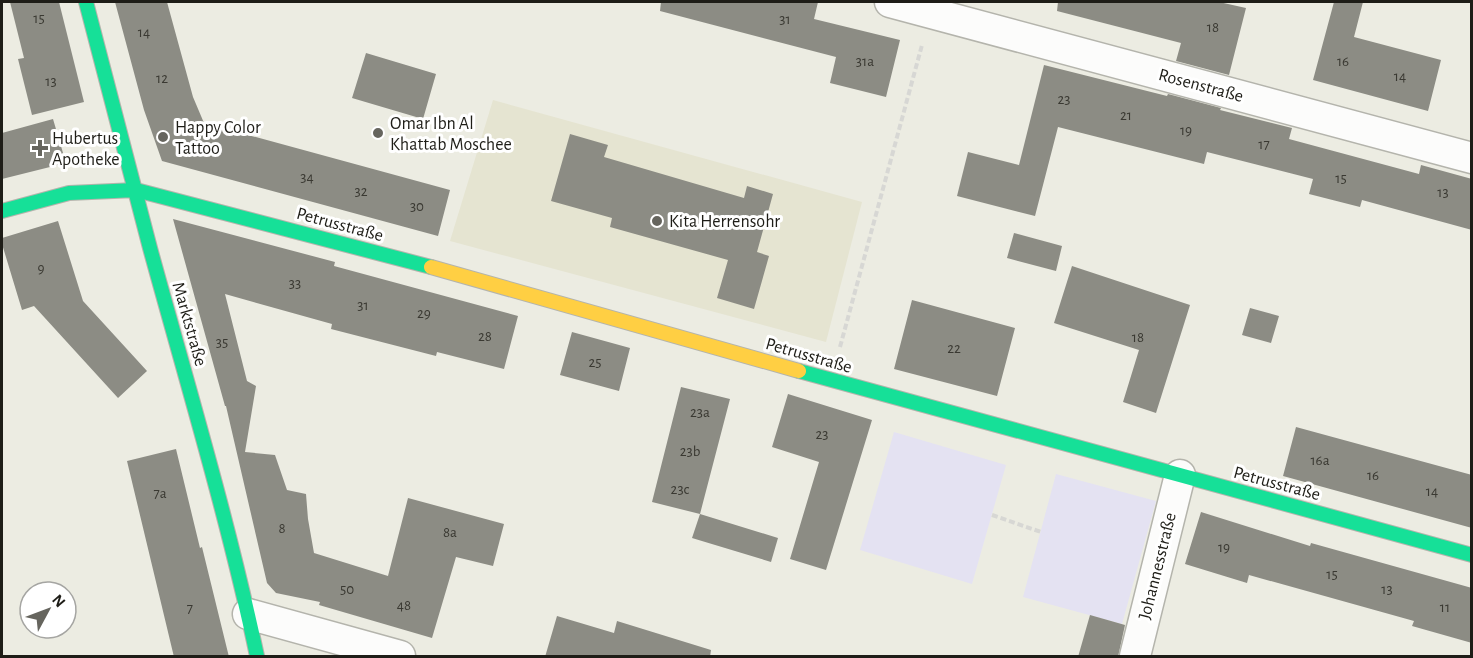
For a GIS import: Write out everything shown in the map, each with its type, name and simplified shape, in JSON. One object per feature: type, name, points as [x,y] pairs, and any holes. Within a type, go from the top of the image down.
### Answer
[{"type":"street","name":"Marktstraße","points":[[86,2],[187,378],[257,657]]},
{"type":"street","name":"Rosenstraße","points":[[890,2],[932,7],[1472,158]]},
{"type":"street","name":"Petrusstraße","points":[[2,211],[69,193],[136,190],[485,281],[831,380],[1472,555]]},
{"type":"street","name":"Johannesstraße","points":[[1135,657],[1180,475]]},
{"type":"street","points":[[248,614],[400,657]]},
{"type":"path","points":[[831,380],[932,7]]},
{"type":"path","points":[[992,515],[1041,532]]},
{"type":"shaded area","name":"Kita Herrensohr","points":[[493,100],[862,202],[826,342],[450,241]]},
{"type":"shaded area","points":[[894,432],[1006,465],[972,584],[860,550]]},
{"type":"shaded area","points":[[1056,474],[1156,501],[1122,624],[1023,597]]},
{"type":"building","points":[[10,2],[59,2],[84,102],[32,115],[18,59],[24,58]]},
{"type":"building","points":[[115,2],[167,2],[193,97],[204,123],[450,190],[438,236],[162,161],[144,110]]},
{"type":"building","points":[[661,2],[818,2],[814,19],[900,40],[886,97],[830,83],[836,57],[660,11]]},
{"type":"building","points":[[1058,2],[1219,2],[1246,8],[1229,75],[1176,61],[1181,43],[1057,11]]},
{"type":"building","points":[[1334,2],[1363,2],[1354,37],[1441,60],[1428,111],[1313,80]]},
{"type":"building","points":[[366,53],[436,74],[423,119],[352,98]]},
{"type":"building","points":[[1044,65],[1167,96],[1168,94],[1292,128],[1289,139],[1419,174],[1421,165],[1472,179],[1472,230],[1362,200],[1360,207],[1309,194],[1313,179],[1207,152],[1204,164],[1058,127],[1035,216],[957,196],[968,152],[1019,165]]},
{"type":"building","points":[[53,119],[66,163],[2,179],[2,133]]},
{"type":"building","points":[[570,134],[608,145],[604,157],[744,198],[747,186],[773,194],[757,252],[769,256],[754,309],[717,298],[728,260],[610,227],[612,218],[551,201]]},
{"type":"building","points":[[173,219],[335,262],[334,266],[518,316],[504,369],[437,352],[436,356],[331,329],[332,324],[225,294],[247,381],[256,386],[245,452],[275,455],[287,490],[306,494],[314,553],[388,576],[408,498],[504,524],[493,566],[456,557],[432,638],[319,605],[320,602],[276,593],[267,583],[226,406]]},
{"type":"building","points":[[58,221],[83,301],[147,371],[118,398],[34,306],[22,310],[2,238]]},
{"type":"building","points":[[1014,233],[1062,246],[1056,271],[1007,258]]},
{"type":"building","points":[[1072,266],[1190,305],[1156,413],[1123,402],[1139,350],[1054,323]]},
{"type":"building","points":[[912,300],[1015,328],[997,396],[894,369]]},
{"type":"building","points":[[1250,308],[1279,316],[1271,343],[1242,335]]},
{"type":"building","points":[[572,332],[630,348],[619,391],[560,375]]},
{"type":"building","points":[[681,387],[730,399],[700,514],[652,502]]},
{"type":"building","points":[[788,394],[872,420],[826,570],[790,559],[819,462],[772,447]]},
{"type":"building","points":[[1296,427],[1472,475],[1472,528],[1283,476]]},
{"type":"building","points":[[176,449],[229,657],[174,657],[127,461]]},
{"type":"building","points":[[1201,512],[1310,546],[1311,543],[1472,588],[1472,643],[1412,626],[1414,621],[1249,575],[1247,583],[1185,564]]},
{"type":"building","points":[[700,514],[778,538],[771,562],[692,538]]},
{"type":"building","points":[[1090,615],[1125,625],[1118,657],[1078,657]]},
{"type":"building","points":[[557,616],[614,633],[617,621],[711,650],[710,657],[545,657]]},
{"type":"traffic: fast","points":[[86,2],[150,248],[220,502],[257,656]]},
{"type":"traffic: fast","points":[[2,211],[69,193],[136,190],[431,267]]},
{"type":"traffic: fast","points":[[799,371],[1472,555]]},
{"type":"traffic: slow","points":[[431,267],[799,371]]},
{"type":"place","name":"Omar Ibn Al Khattab Moschee","points":[[378,133]]},
{"type":"place","name":"Happy Color Tattoo","points":[[163,137]]},
{"type":"place","name":"Hubertus Apotheke","points":[[40,148]]},
{"type":"place","name":"Kita Herrensohr","points":[[657,221]]}]
